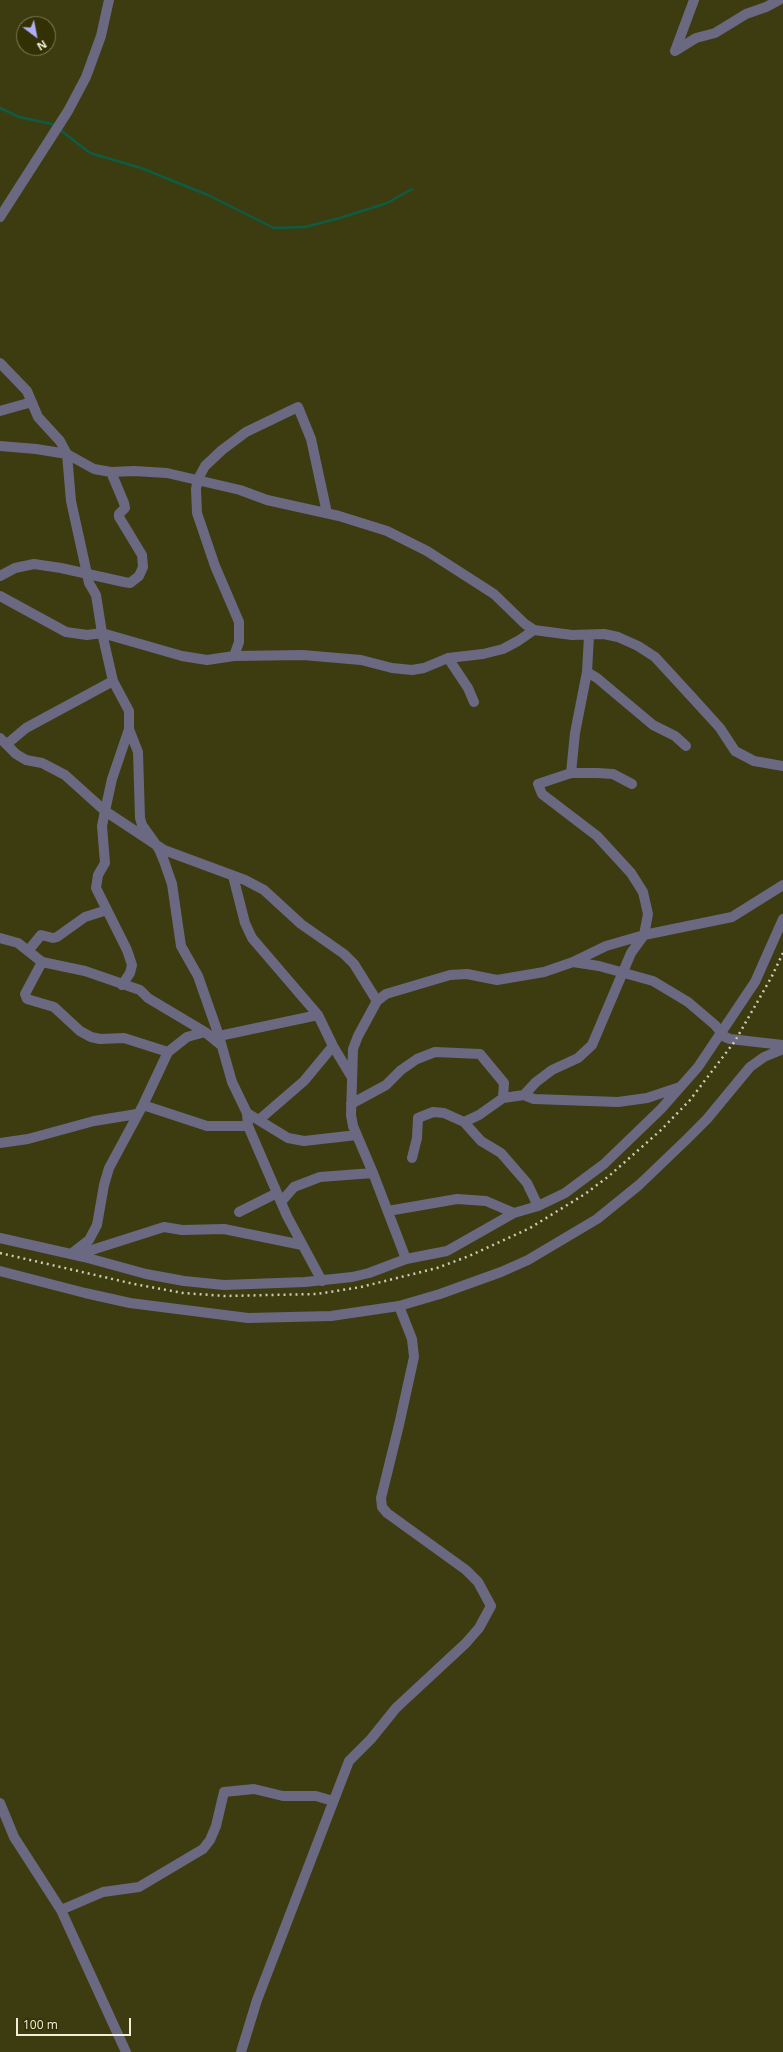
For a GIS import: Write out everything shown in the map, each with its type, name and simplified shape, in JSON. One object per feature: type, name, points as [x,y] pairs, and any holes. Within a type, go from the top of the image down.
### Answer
[{"type":"street","points":[[0,217],[57,127],[86,77],[101,36],[110,0]]},
{"type":"street","points":[[694,0],[675,51],[696,38],[715,33],[746,14],[766,7],[779,0]]},
{"type":"street","points":[[0,363],[27,391],[38,418],[60,441],[67,454],[71,501],[89,583],[96,595],[102,633],[113,681],[129,711],[129,729],[112,779],[102,826],[105,863],[98,875],[96,888],[108,910],[132,965],[130,973],[122,985]]},
{"type":"street","points":[[0,411],[32,402]]},
{"type":"street","points":[[234,656],[239,642],[239,622],[201,527],[197,513],[198,479],[205,466],[222,450],[246,432],[298,406],[311,439],[328,513]]},
{"type":"street","points":[[0,446],[36,449],[67,454],[94,469],[111,472],[134,471],[168,473],[198,479],[267,500],[328,513],[387,531],[426,551],[494,594],[525,624],[534,630],[554,634],[589,636],[604,634],[618,637],[649,654],[699,704],[720,728],[735,751],[754,761],[783,766]]},
{"type":"street","points":[[0,576],[15,568],[34,564],[62,568],[88,575],[130,583],[139,576],[143,567],[142,555],[120,517],[119,514],[125,508],[124,503],[111,472]]},
{"type":"street","points":[[0,596],[66,632],[87,635],[102,633],[182,656],[207,660],[234,656],[308,655],[361,660],[392,668],[412,670],[424,668],[448,658],[483,654],[503,648],[518,641],[534,630]]},
{"type":"street","points":[[571,773],[575,733],[587,672],[589,636]]},
{"type":"street","points":[[448,658],[468,688],[474,702]]},
{"type":"street","points":[[587,672],[653,724],[675,736],[686,746]]},
{"type":"street","points":[[113,681],[4,741],[16,754],[26,760],[42,763],[65,775],[105,811],[164,850],[233,876],[264,890],[301,924],[344,954],[354,964],[377,1001]]},
{"type":"street","points":[[129,729],[138,752],[140,818],[142,825],[155,843],[164,861],[172,884],[181,946],[198,976],[220,1040],[232,1082],[247,1113],[248,1126],[279,1197],[302,1245],[322,1281]]},
{"type":"street","points":[[524,1095],[536,1082],[552,1070],[578,1058],[592,1045],[624,973],[631,953],[644,935],[648,914],[643,892],[631,873],[597,836],[542,794],[538,784],[571,773],[613,774],[632,784]]},
{"type":"street","points":[[233,876],[245,923],[252,938],[318,1016],[333,1046],[351,1076]]},
{"type":"street","points":[[406,1259],[351,1115],[353,1049],[358,1036],[377,1001],[386,994],[450,975],[467,974],[497,980],[544,972],[573,962],[606,946],[644,935],[732,917],[783,885]]},
{"type":"street","points":[[28,951],[41,935],[53,938],[57,937],[85,917],[108,910]]},
{"type":"street","points":[[0,1238],[74,1255],[146,1274],[184,1281],[224,1285],[322,1281],[369,1273],[406,1259],[447,1251],[514,1213],[538,1206],[565,1193],[604,1164],[661,1109],[698,1067],[755,982],[783,919]]},
{"type":"street","points":[[0,938],[18,943],[42,962],[85,972],[140,990],[161,1006],[220,1040],[318,1016]]},
{"type":"street","points":[[42,962],[25,994],[27,999],[54,1007],[80,1032],[91,1037],[100,1039],[124,1038],[168,1052]]},
{"type":"street","points":[[573,962],[599,966],[653,981],[688,1002],[721,1032],[724,1037],[734,1041],[783,1045]]},
{"type":"street","points":[[74,1255],[89,1240],[97,1225],[104,1185],[109,1168],[137,1114],[144,1105],[168,1052],[187,1037],[205,1032]]},
{"type":"street","points":[[260,1119],[304,1081],[333,1046]]},
{"type":"street","points":[[0,1272],[85,1293],[130,1302],[248,1318],[331,1316],[399,1306],[440,1294],[501,1272],[528,1260],[597,1219],[639,1185],[686,1140],[707,1119],[750,1067],[764,1057],[783,1049]]},
{"type":"street","points":[[351,1104],[386,1085],[401,1070],[416,1059],[435,1052],[480,1054],[504,1083],[503,1098]]},
{"type":"street","points":[[464,1122],[479,1115],[503,1098],[524,1095],[534,1099],[618,1102],[647,1098],[680,1087]]},
{"type":"street","points":[[144,1105],[207,1126],[248,1126]]},
{"type":"street","points":[[412,1158],[417,1138],[418,1118],[433,1112],[444,1113],[464,1122],[481,1141],[501,1153],[527,1183],[538,1206]]},
{"type":"street","points":[[247,1113],[260,1119],[288,1138],[304,1141],[357,1134]]},
{"type":"street","points":[[0,1143],[28,1139],[94,1121],[137,1114]]},
{"type":"street","points":[[239,1212],[279,1197],[294,1187],[320,1177],[373,1173]]},
{"type":"street","points":[[388,1211],[457,1199],[486,1201],[514,1213]]},
{"type":"street","points":[[74,1255],[164,1227],[182,1230],[224,1229],[302,1245]]},
{"type":"street","points":[[241,2052],[258,2000],[349,1761],[371,1739],[396,1708],[466,1643],[480,1628],[491,1606],[478,1582],[466,1570],[386,1513],[382,1507],[381,1498],[414,1357],[412,1339],[399,1306]]},
{"type":"street","points":[[61,1910],[103,1892],[139,1887],[203,1849],[210,1840],[216,1826],[224,1792],[254,1789],[287,1796],[316,1796],[333,1801]]},
{"type":"street","points":[[0,1803],[18,1843],[61,1910],[126,2052]]},
{"type":"waterway","points":[[0,108],[19,117],[52,124],[55,126]]},
{"type":"waterway","points":[[59,129],[90,153],[141,168],[208,195],[274,228],[305,227],[340,218],[387,203],[412,189]]},
{"type":"railway","points":[[0,1253],[134,1284],[183,1293],[225,1296],[317,1294],[361,1287],[437,1268],[469,1256],[530,1228],[585,1194],[609,1176],[661,1130],[690,1100],[735,1041],[771,978],[783,953]]}]
